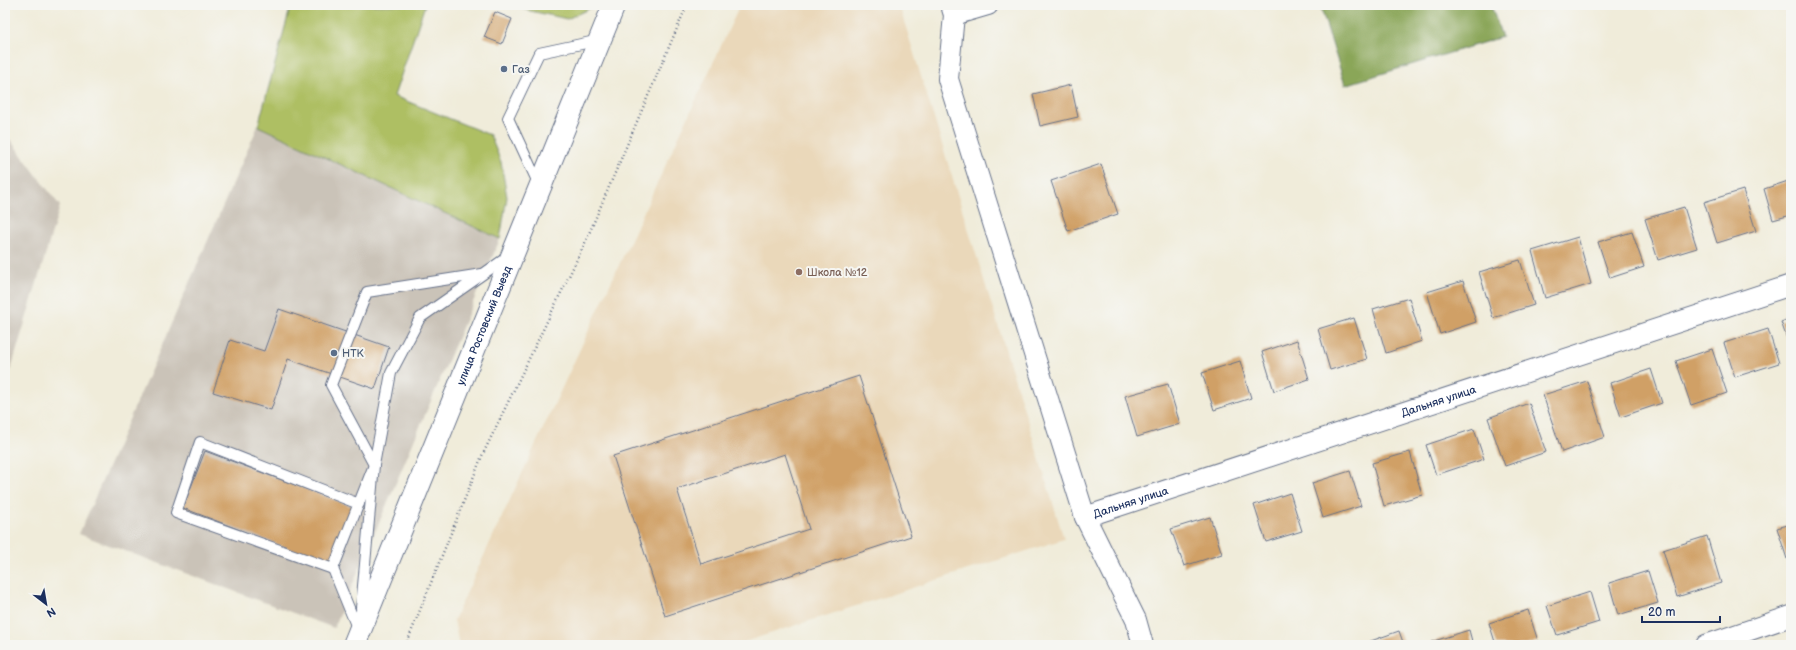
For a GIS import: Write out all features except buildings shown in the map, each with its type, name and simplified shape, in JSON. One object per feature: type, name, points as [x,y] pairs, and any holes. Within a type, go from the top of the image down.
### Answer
[{"type":"main road","name":"улица Ростовский Выезд","points":[[356,638],[614,5]]},
{"type":"street","points":[[988,5],[953,10],[948,79],[1085,517],[1136,620],[1143,645]]},
{"type":"street","name":"Дальняя улица","points":[[1085,517],[1791,285]]},
{"type":"street","points":[[1706,645],[1791,616]]},
{"type":"lane","points":[[540,186],[508,118],[539,53],[600,40]]},
{"type":"lane","points":[[356,638],[374,465],[391,373],[420,318],[513,254]]},
{"type":"lane","points":[[356,638],[333,569],[374,465],[331,385],[367,292],[485,274]]},
{"type":"lane","points":[[333,569],[176,513],[200,442],[359,504]]},
{"type":"path","points":[[406,645],[482,456],[585,243],[687,5]]},
{"type":"shaded area","name":"Школа №12","points":[[740,5],[899,5],[1064,539],[735,645],[459,645],[454,620]]},
{"type":"shaded area","points":[[258,126],[500,239],[334,628],[79,534]]},
{"type":"shaded area","points":[[5,133],[60,206],[5,389]]},
{"type":"green space","points":[[291,5],[425,5],[394,96],[490,135],[501,162],[507,197],[500,239],[258,126]]},
{"type":"green space","points":[[511,5],[597,5],[567,19],[526,10]]},
{"type":"green space","points":[[1320,5],[1491,5],[1502,37],[1345,85]]},
{"type":"place","name":"Газ","points":[[504,69]]},
{"type":"place","name":"Школа №12","points":[[799,272]]},
{"type":"place","name":"НТК","points":[[334,353]]}]
